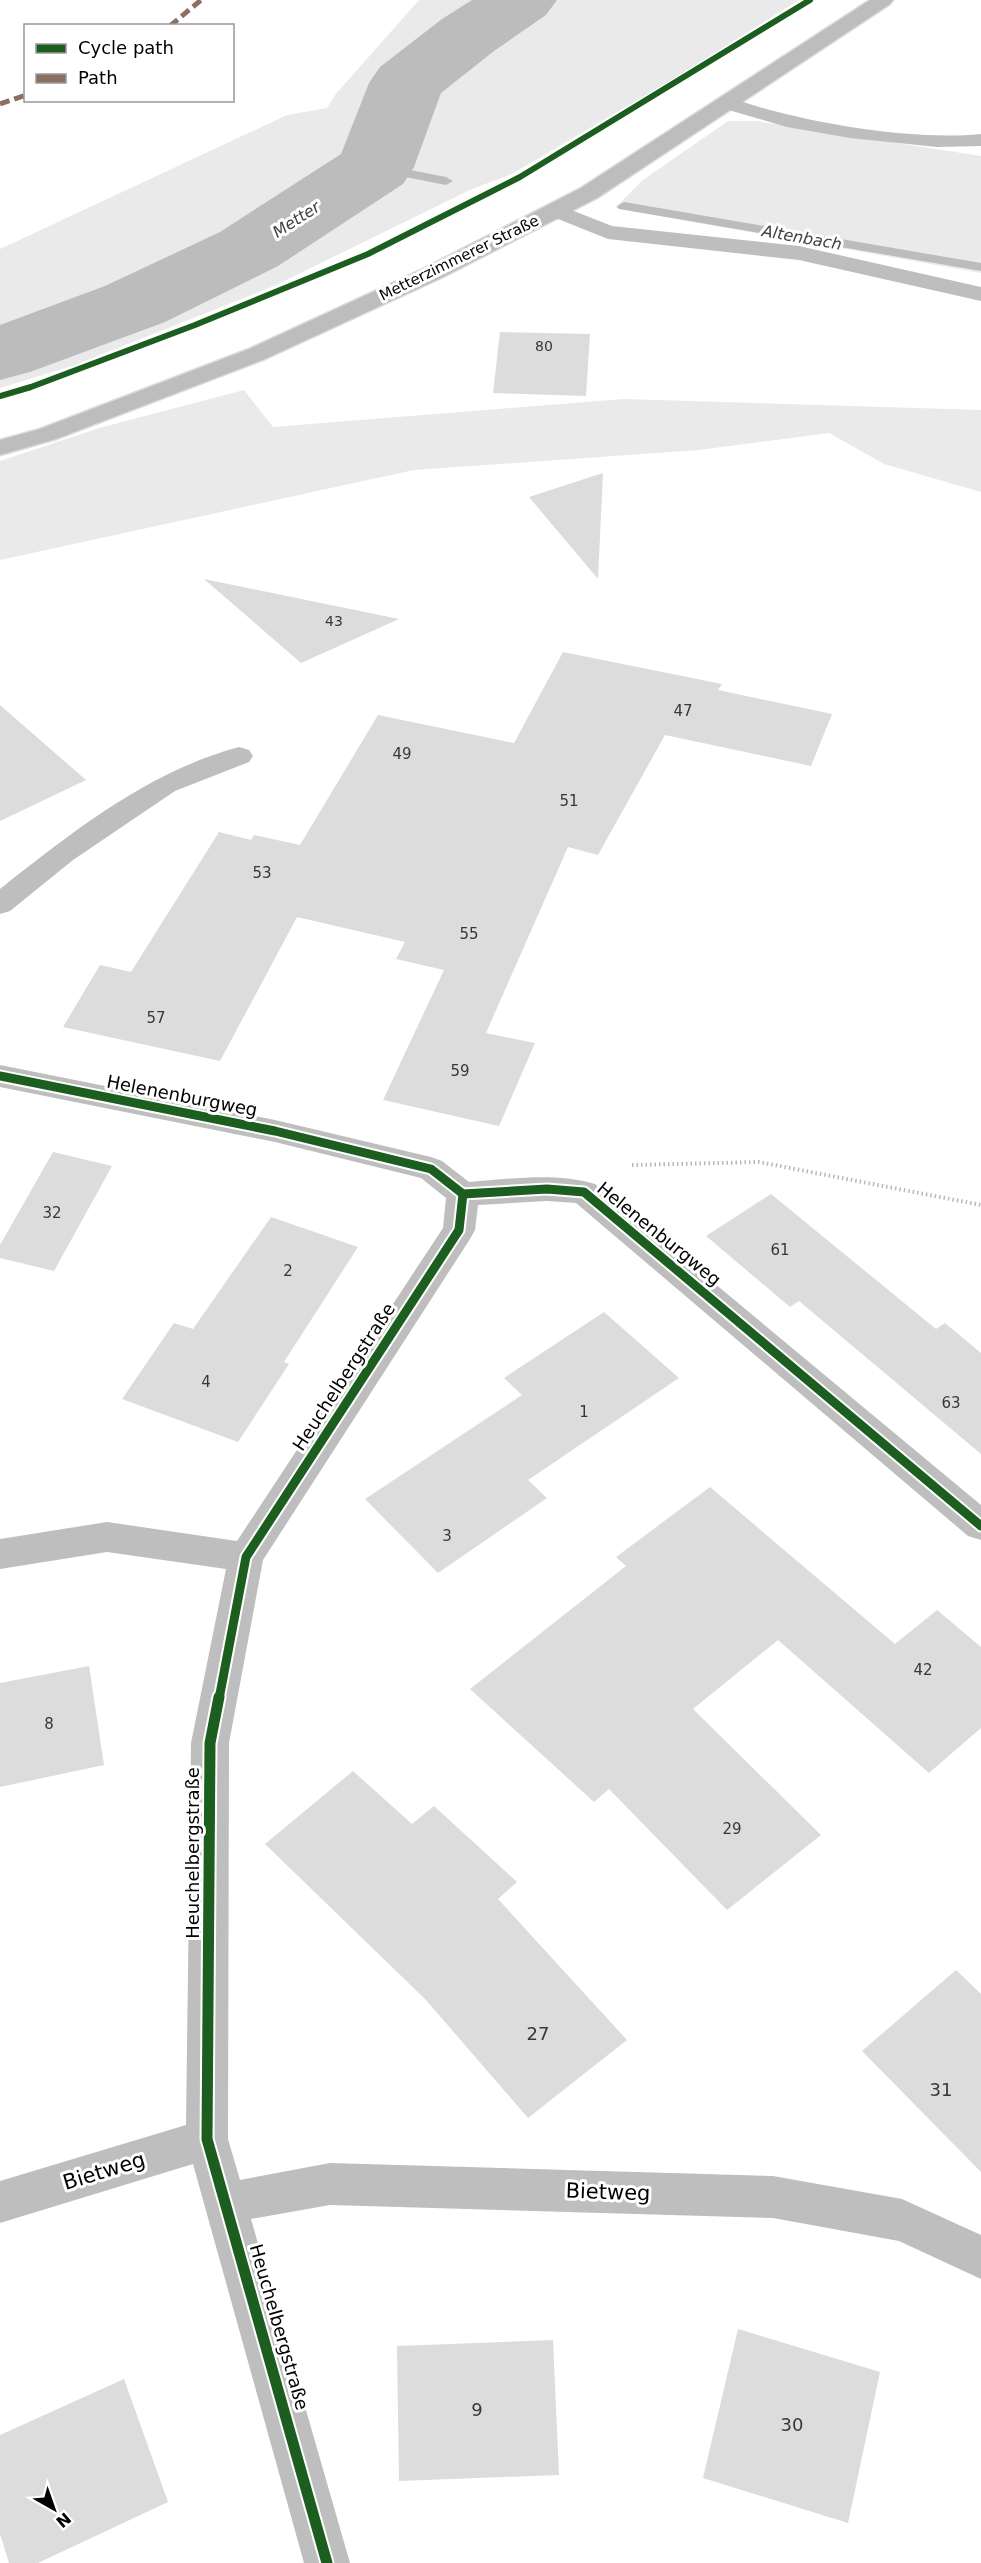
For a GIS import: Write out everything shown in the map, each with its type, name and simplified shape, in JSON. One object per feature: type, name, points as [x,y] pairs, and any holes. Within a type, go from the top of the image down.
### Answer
[{"type":"main road","name":"Metterzimmerer Straße","points":[[0,448],[48,434],[257,354],[435,272],[589,193],[883,0]]},
{"type":"street","points":[[725,103],[756,114],[848,132],[932,141],[981,140]]},
{"type":"street","points":[[556,210],[608,232],[799,253],[981,294]]},
{"type":"street","points":[[0,904],[63,853],[165,785],[239,756]]},
{"type":"street","name":"Helenenburgweg","points":[[0,1076],[274,1131],[420,1166],[431,1169],[464,1194],[548,1189],[584,1192],[981,1526]]},
{"type":"street","name":"Heuchelbergstraße","points":[[327,2563],[227,2203],[207,2139],[210,1743],[246,1557],[459,1230],[464,1194]]},
{"type":"street","points":[[0,1554],[106,1538],[246,1557]]},
{"type":"street","name":"Bietweg","points":[[0,2202],[207,2139]]},
{"type":"street","name":"Bietweg","points":[[227,2203],[330,2184],[773,2197],[902,2220],[981,2257]]},
{"type":"path","points":[[628,1165],[759,1162],[981,1205]]},
{"type":"shaded area","points":[[419,0],[799,0],[668,82],[512,174],[472,189],[274,286],[75,365],[0,388],[0,249],[287,115],[327,108],[335,95]]},
{"type":"shaded area","points":[[728,121],[756,121],[981,156],[981,273],[615,208],[643,180]]},
{"type":"shaded area","points":[[244,390],[273,427],[624,399],[981,410],[981,492],[884,464],[829,433],[699,450],[414,470],[0,560],[0,461],[99,428]]},
{"type":"building","points":[[500,332],[590,334],[586,396],[493,393]]},
{"type":"building","points":[[603,473],[598,579],[529,497]]},
{"type":"building","points":[[204,579],[399,619],[301,663]]},
{"type":"building","points":[[563,652],[722,684],[718,690],[832,714],[811,766],[665,735],[598,855],[568,847],[486,1033],[535,1043],[499,1126],[383,1100],[444,970],[396,959],[405,942],[297,917],[220,1061],[63,1027],[100,965],[131,972],[219,832],[251,840],[254,835],[300,845],[378,715],[514,743]]},
{"type":"building","points":[[0,705],[86,780],[0,821]]},
{"type":"building","points":[[53,1152],[112,1166],[54,1271],[0,1258],[0,1245]]},
{"type":"building","points":[[771,1194],[936,1329],[945,1323],[981,1353],[981,1454],[799,1301],[790,1307],[706,1236]]},
{"type":"building","points":[[271,1217],[358,1247],[284,1362],[289,1364],[238,1442],[122,1399],[174,1323],[193,1329]]},
{"type":"building","points":[[604,1312],[679,1378],[528,1480],[547,1498],[438,1573],[365,1499],[522,1395],[504,1378]]},
{"type":"building","points":[[710,1487],[895,1644],[937,1610],[981,1647],[981,1728],[929,1773],[778,1640],[693,1709],[821,1835],[727,1910],[609,1789],[594,1802],[470,1689],[626,1566],[616,1557]]},
{"type":"building","points":[[89,1666],[104,1765],[0,1787],[0,1683]]},
{"type":"building","points":[[353,1771],[412,1824],[434,1806],[517,1882],[498,1899],[627,2040],[528,2118],[426,2000],[265,1844]]},
{"type":"building","points":[[956,1970],[981,1994],[981,2172],[862,2051]]},
{"type":"building","points":[[738,2329],[880,2372],[848,2523],[703,2478]]},
{"type":"building","points":[[553,2340],[559,2475],[399,2481],[397,2346]]},
{"type":"building","points":[[124,2379],[168,2502],[38,2563],[9,2563],[0,2534],[0,2435]]},
{"type":"waterway","name":"Metter","points":[[0,354],[135,304],[249,249],[375,167],[407,83],[468,35],[521,0]]},
{"type":"waterway","name":"Altenbach","points":[[375,167],[446,181]]},
{"type":"waterway","name":"Altenbach","points":[[624,206],[981,267]]},
{"type":"marked path","points":[[172,24],[201,0]]},
{"type":"marked path","points":[[0,104],[24,96]]},
{"type":"cycle path","points":[[0,396],[31,387],[195,325],[368,254],[520,177],[810,0]]},
{"type":"cycle path","points":[[0,1076],[275,1131],[431,1169],[463,1194],[547,1189],[584,1192],[981,1526]]},
{"type":"cycle path","points":[[327,2563],[207,2139],[210,1743],[246,1557],[459,1230],[463,1194]]}]
